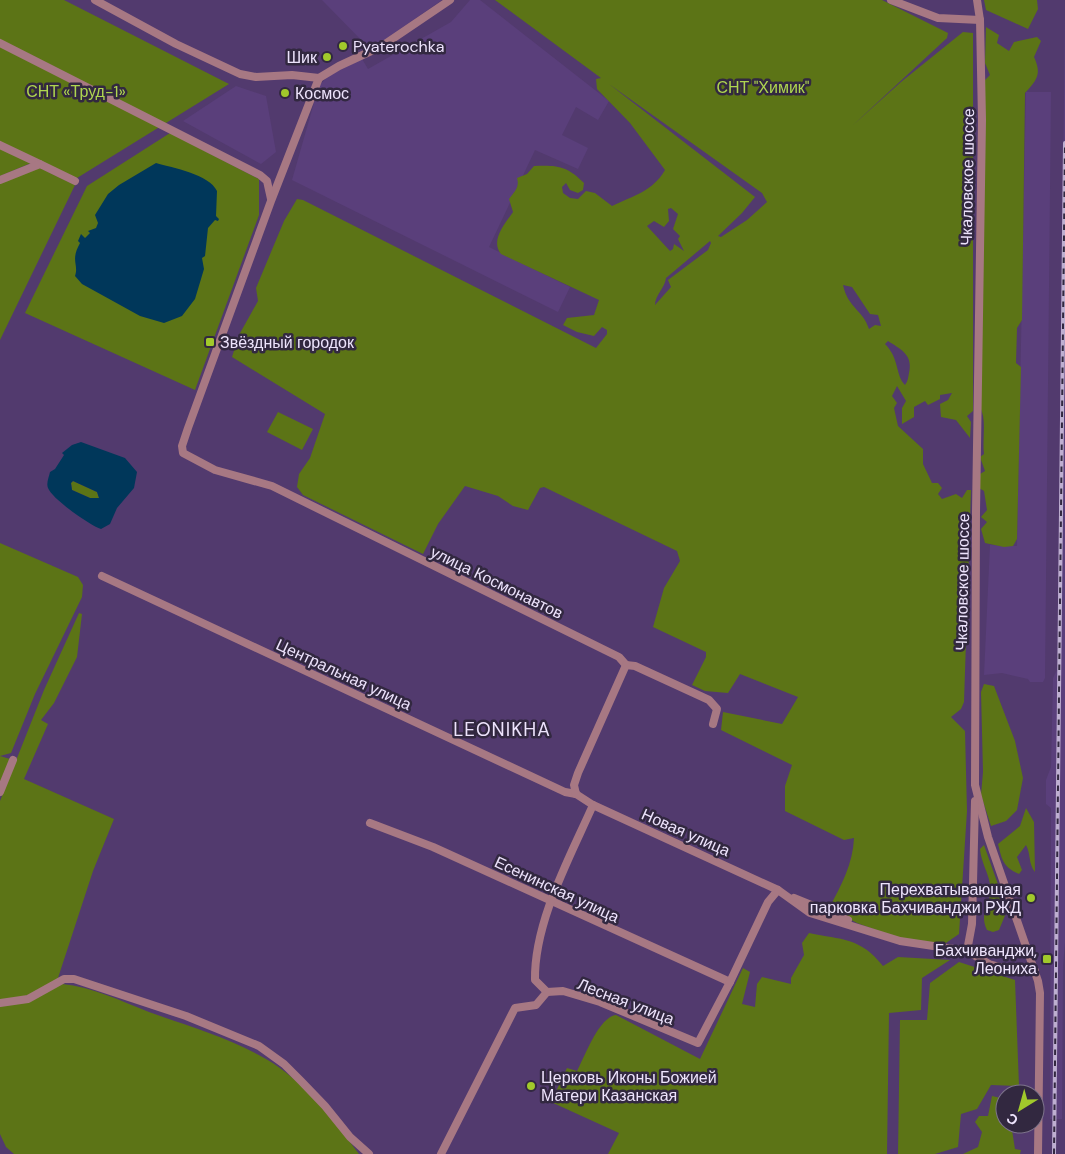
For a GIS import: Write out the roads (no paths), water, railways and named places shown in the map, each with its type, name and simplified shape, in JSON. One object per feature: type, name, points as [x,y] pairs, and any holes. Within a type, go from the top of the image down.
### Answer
[{"type":"street","points":[[96,0],[176,44],[240,74],[256,77],[292,75],[319,78],[339,66],[382,46],[450,0]]},
{"type":"street","points":[[108,6],[115,0]]},
{"type":"street","points":[[891,0],[938,18],[980,20]]},
{"type":"street","name":"Чкаловское шоссе","points":[[977,0],[980,20],[982,120],[976,512],[975,785],[988,837],[1035,970],[1040,993],[1038,1154]]},
{"type":"street","points":[[0,43],[260,175],[267,181],[271,201]]},
{"type":"street","points":[[271,201],[319,78]]},
{"type":"street","points":[[0,145],[75,181]]},
{"type":"street","points":[[0,180],[40,164]]},
{"type":"street","name":"улица Космонавтов","points":[[271,201],[182,446],[183,453],[195,462],[215,470],[246,477],[298,498],[619,657],[626,665],[635,666],[709,700],[717,709],[713,724]]},
{"type":"street","name":"Центральная улица","points":[[102,576],[548,784],[576,794]]},
{"type":"street","points":[[576,794],[574,785],[578,773],[626,665]]},
{"type":"street","points":[[0,792],[13,760]]},
{"type":"street","points":[[975,785],[972,924],[967,950],[989,964],[1015,970],[1035,970]]},
{"type":"street","name":"Новая улица","points":[[576,794],[593,805],[782,893],[810,913],[864,928],[900,941],[967,950]]},
{"type":"street","points":[[441,1154],[515,1008],[536,1005],[547,992],[535,980],[534,967],[550,901],[593,805]]},
{"type":"street","name":"Есенинская улица","points":[[370,823],[433,847],[730,982]]},
{"type":"street","points":[[973,839],[988,837]]},
{"type":"street","points":[[730,982],[768,902],[782,893]]},
{"type":"street","points":[[0,1003],[28,999],[64,979],[74,979],[186,1016],[240,1038],[259,1046],[284,1064],[325,1106],[350,1137],[369,1154]]},
{"type":"street","name":"Лесная улица","points":[[547,992],[563,991],[600,1002],[694,1043],[700,1041],[730,982]]},
{"type":"water","points":[[156,163],[190,172],[213,185],[217,191],[216,216],[219,219],[218,221],[215,220],[208,228],[205,256],[202,258],[204,269],[195,299],[182,316],[164,323],[140,316],[82,284],[75,276],[75,258],[80,243],[78,241],[81,234],[85,238],[90,233],[88,231],[96,228],[98,223],[95,215],[108,194],[119,185]]},
{"type":"water","points":[[81,442],[125,458],[137,472],[134,488],[117,508],[110,524],[101,529],[72,512],[48,488],[47,482],[50,472],[55,469],[64,455],[62,453],[72,445]],"holes":[[[73,481],[97,492],[99,498],[90,498],[72,490],[71,483]]]},
{"type":"railway","points":[[1054,1154],[1065,143]]},
{"type":"place","name":"Pyaterochka","points":[[343,46]]},
{"type":"place","name":"Шик","points":[[327,57]]},
{"type":"place","name":"Космос","points":[[285,93]]},
{"type":"place","name":"Звёздный городок","points":[[210,342]]},
{"type":"place","name":"Перехватывающая парковка Бахчиванджи РЖД","points":[[1031,898]]},
{"type":"place","name":"Бахчиванджи, Леониха","points":[[1047,959]]},
{"type":"place","name":"Церковь Иконы Божией Матери Казанская","points":[[531,1086]]},
{"type":"district","name":"LEONIKHA","points":[[502,729]]},
{"type":"park label","name":"СНТ \"Химик\"","points":[[763,87]]},
{"type":"park label","name":"СНТ «Труд-1»","points":[[76,91]]}]
